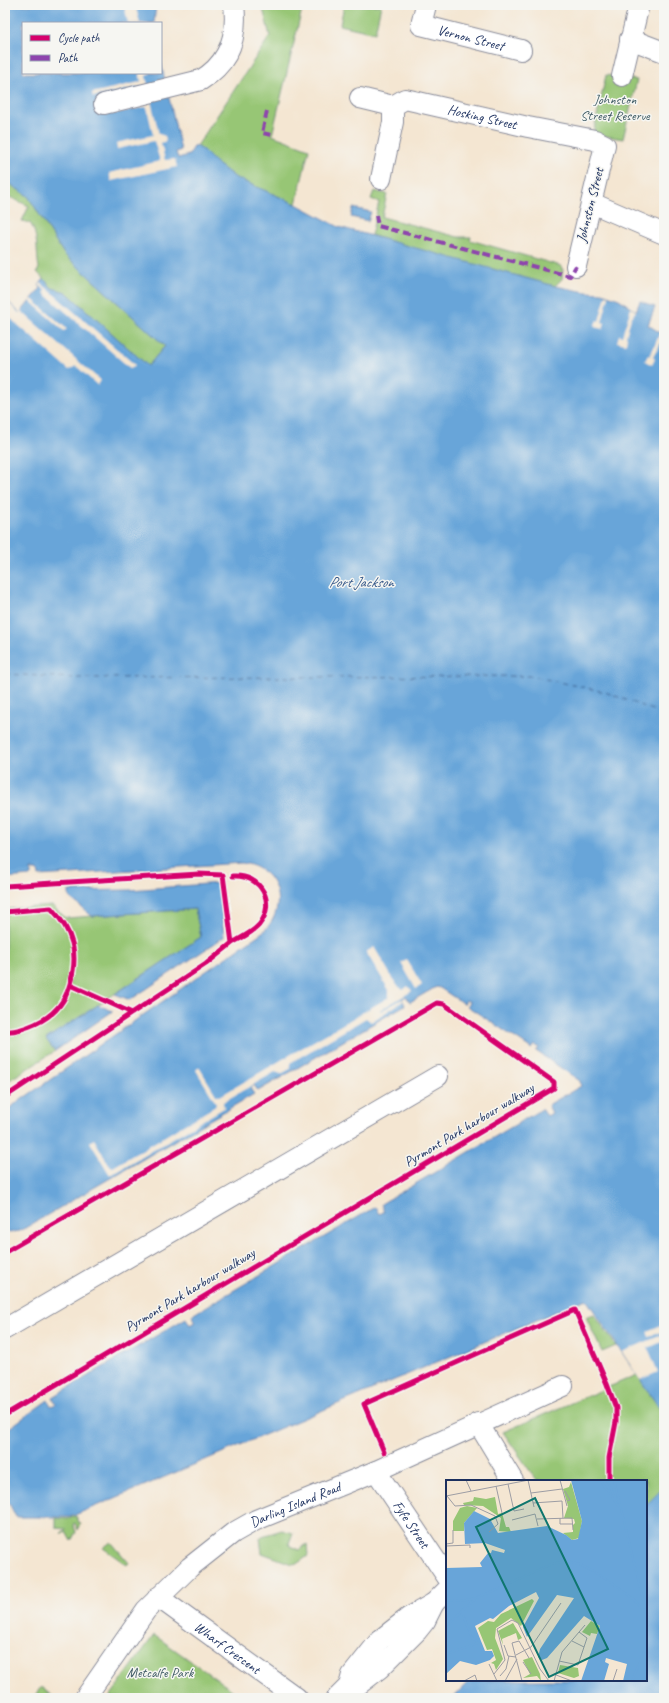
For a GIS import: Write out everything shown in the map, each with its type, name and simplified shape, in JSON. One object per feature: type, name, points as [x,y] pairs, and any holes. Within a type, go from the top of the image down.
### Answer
[{"type":"street","points":[[104,104],[200,80],[211,74],[221,64],[234,35],[236,20],[234,5]]},
{"type":"street","name":"Vernon Street","points":[[426,5],[422,25],[521,50]]},
{"type":"street","points":[[622,76],[639,5]]},
{"type":"street","points":[[630,39],[664,52]]},
{"type":"street","points":[[360,98],[393,106],[393,122],[381,179]]},
{"type":"street","name":"Hosking Street","points":[[393,106],[405,99],[528,127],[595,140],[605,145]]},
{"type":"street","name":"Johnston Street","points":[[576,266],[605,145]]},
{"type":"street","points":[[592,203],[664,234]]},
{"type":"street","points":[[5,1329],[438,1076]]},
{"type":"street","name":"Darling Island Road","points":[[84,1698],[146,1610],[190,1567],[233,1533],[256,1520],[376,1470],[563,1386]]},
{"type":"street","points":[[478,1423],[512,1480]]},
{"type":"street","name":"Fyfe Street","points":[[376,1470],[446,1575]]},
{"type":"street","points":[[343,1692],[358,1685],[380,1668],[417,1631],[440,1596]]},
{"type":"street","name":"Wharf Crescent","points":[[158,1597],[297,1698]]},
{"type":"green space","points":[[262,5],[303,5],[272,135],[309,149],[296,204],[236,178],[197,146],[270,36]]},
{"type":"green space","points":[[344,5],[381,5],[375,33],[340,25]]},
{"type":"green space","name":"Johnston Street Reserve","points":[[606,75],[637,80],[623,139],[593,134]]},
{"type":"green space","points":[[5,181],[28,196],[64,254],[165,346],[148,366],[66,292],[52,288],[37,272],[39,268],[35,233],[30,223],[22,221],[29,206],[5,195]]},
{"type":"green space","points":[[374,191],[387,194],[382,217],[458,237],[471,237],[470,240],[561,266],[563,268],[562,279],[555,286],[409,247],[371,235],[379,202],[371,199]]},
{"type":"green space","points":[[52,906],[66,918],[195,909],[201,937],[46,1039],[55,1051],[5,1083],[5,909]]},
{"type":"green space","points":[[594,1314],[616,1346],[602,1352],[586,1317]]},
{"type":"green space","points":[[637,1375],[664,1415],[664,1487],[647,1504],[647,1480],[536,1480],[503,1432]]},
{"type":"green space","points":[[76,1516],[81,1524],[78,1530],[75,1523],[73,1524],[76,1532],[71,1541],[66,1532],[61,1533],[67,1529],[56,1528],[56,1518],[68,1519]]},
{"type":"green space","points":[[282,1530],[293,1533],[289,1543],[290,1546],[299,1550],[307,1544],[308,1556],[298,1563],[292,1564],[262,1553],[260,1538]]},
{"type":"green space","points":[[111,1542],[129,1563],[127,1565],[103,1548]]},
{"type":"green space","name":"Metcalfe Park","points":[[154,1635],[243,1698],[109,1698]]},
{"type":"green space","points":[[41,1687],[42,1688],[55,1698],[33,1698]]},
{"type":"water","name":"Port Jackson","points":[[5,5],[156,5],[154,22],[22,22],[22,74],[162,74],[162,67],[181,150],[176,152],[178,158],[189,155],[195,145],[236,178],[296,204],[339,227],[555,286],[586,292],[602,293],[619,299],[636,311],[640,301],[655,307],[648,325],[664,335],[664,1415],[586,1299],[70,1517],[16,1517],[5,1495],[5,1431],[48,1400],[51,1406],[56,1404],[53,1397],[186,1318],[190,1325],[196,1322],[192,1315],[375,1207],[379,1214],[384,1212],[381,1204],[542,1109],[547,1116],[552,1113],[548,1105],[581,1086],[580,1081],[536,1051],[539,1048],[535,1045],[532,1049],[467,1006],[470,1002],[466,1000],[464,1004],[440,988],[436,987],[410,1002],[406,996],[402,999],[405,1005],[258,1091],[254,1085],[250,1088],[254,1094],[20,1231],[5,1233],[5,1111],[264,931],[272,921],[278,900],[276,890],[271,880],[264,872],[254,866],[242,863],[39,876],[38,870],[31,870],[31,876],[5,878],[5,299],[20,313],[41,288],[39,285],[44,279],[52,288],[66,292],[148,366],[165,346],[64,254],[28,196],[5,181]]},
{"type":"water","points":[[353,208],[371,212],[368,221],[351,217]]},
{"type":"water","points":[[219,883],[224,937],[130,1000],[115,994],[201,937],[195,909],[92,916],[69,897],[69,891],[130,890]]},
{"type":"water","points":[[98,1005],[113,1011],[55,1051],[46,1039]]},
{"type":"water","points":[[664,1487],[664,1698],[453,1698],[470,1681],[647,1681],[647,1504]]},
{"type":"pier","points":[[124,5],[135,5],[140,22],[128,22]]},
{"type":"pier","points":[[139,74],[149,74],[146,76],[148,85],[93,97],[92,93],[140,82]]},
{"type":"pier","points":[[151,101],[159,134],[165,136],[166,141],[161,143],[165,160],[175,159],[177,167],[111,181],[109,173],[160,161],[154,141],[117,149],[116,143],[153,135],[147,108],[145,107],[111,114],[110,110]]},
{"type":"pier","points":[[41,283],[135,365],[131,369],[44,293],[46,291],[39,285]]},
{"type":"pier","points":[[606,295],[609,296],[602,322],[605,323],[603,329],[594,327],[597,320],[599,321]]},
{"type":"pier","points":[[5,299],[19,313],[21,311],[101,381],[97,385],[76,366],[69,370],[10,318],[5,318]]},
{"type":"pier","points":[[32,299],[67,329],[64,331],[30,301]]},
{"type":"pier","points":[[631,308],[636,311],[631,318],[626,336],[626,344],[617,342],[619,335],[622,336]]},
{"type":"pier","points":[[660,333],[664,335],[664,337],[653,357],[655,359],[652,365],[645,361],[648,355],[650,356]]},
{"type":"pier","points":[[374,947],[396,984],[403,990],[408,986],[412,991],[380,1010],[381,1011],[402,999],[403,1001],[371,1022],[366,1018],[290,1063],[290,1069],[281,1074],[275,1072],[223,1102],[224,1108],[110,1175],[90,1142],[94,1139],[109,1165],[113,1167],[214,1107],[216,1103],[196,1070],[199,1067],[216,1095],[220,1096],[389,997],[389,990],[366,952]]},
{"type":"pier","points":[[407,960],[422,985],[416,989],[401,963]]},
{"type":"pier","points":[[664,1324],[664,1331],[649,1337],[647,1331]]},
{"type":"pier","points":[[664,1334],[664,1341],[648,1348],[658,1372],[640,1380],[622,1352]]},
{"type":"ferry route","points":[[5,674],[73,678],[532,676],[605,692],[664,714]]},
{"type":"marked path","points":[[267,111],[262,133],[272,135]]},
{"type":"marked path","points":[[376,215],[378,226],[570,276],[576,266]]},
{"type":"cycle path","points":[[5,886],[199,874],[223,875],[232,943],[206,964],[5,1097]]},
{"type":"cycle path","points":[[232,943],[259,925],[266,908],[266,899],[258,885],[243,877],[233,876]]},
{"type":"cycle path","points":[[5,912],[51,908],[65,925],[74,953],[73,973],[68,991],[53,1013],[28,1027],[5,1031]]},
{"type":"cycle path","points":[[70,985],[132,1013]]},
{"type":"cycle path","name":"Pyrmont Park harbour walkway","points":[[5,1252],[437,1003],[444,1004],[554,1082],[554,1088],[5,1415]]},
{"type":"cycle path","points":[[384,1452],[364,1404],[575,1310],[616,1408],[616,1422],[609,1458],[609,1480]]}]
